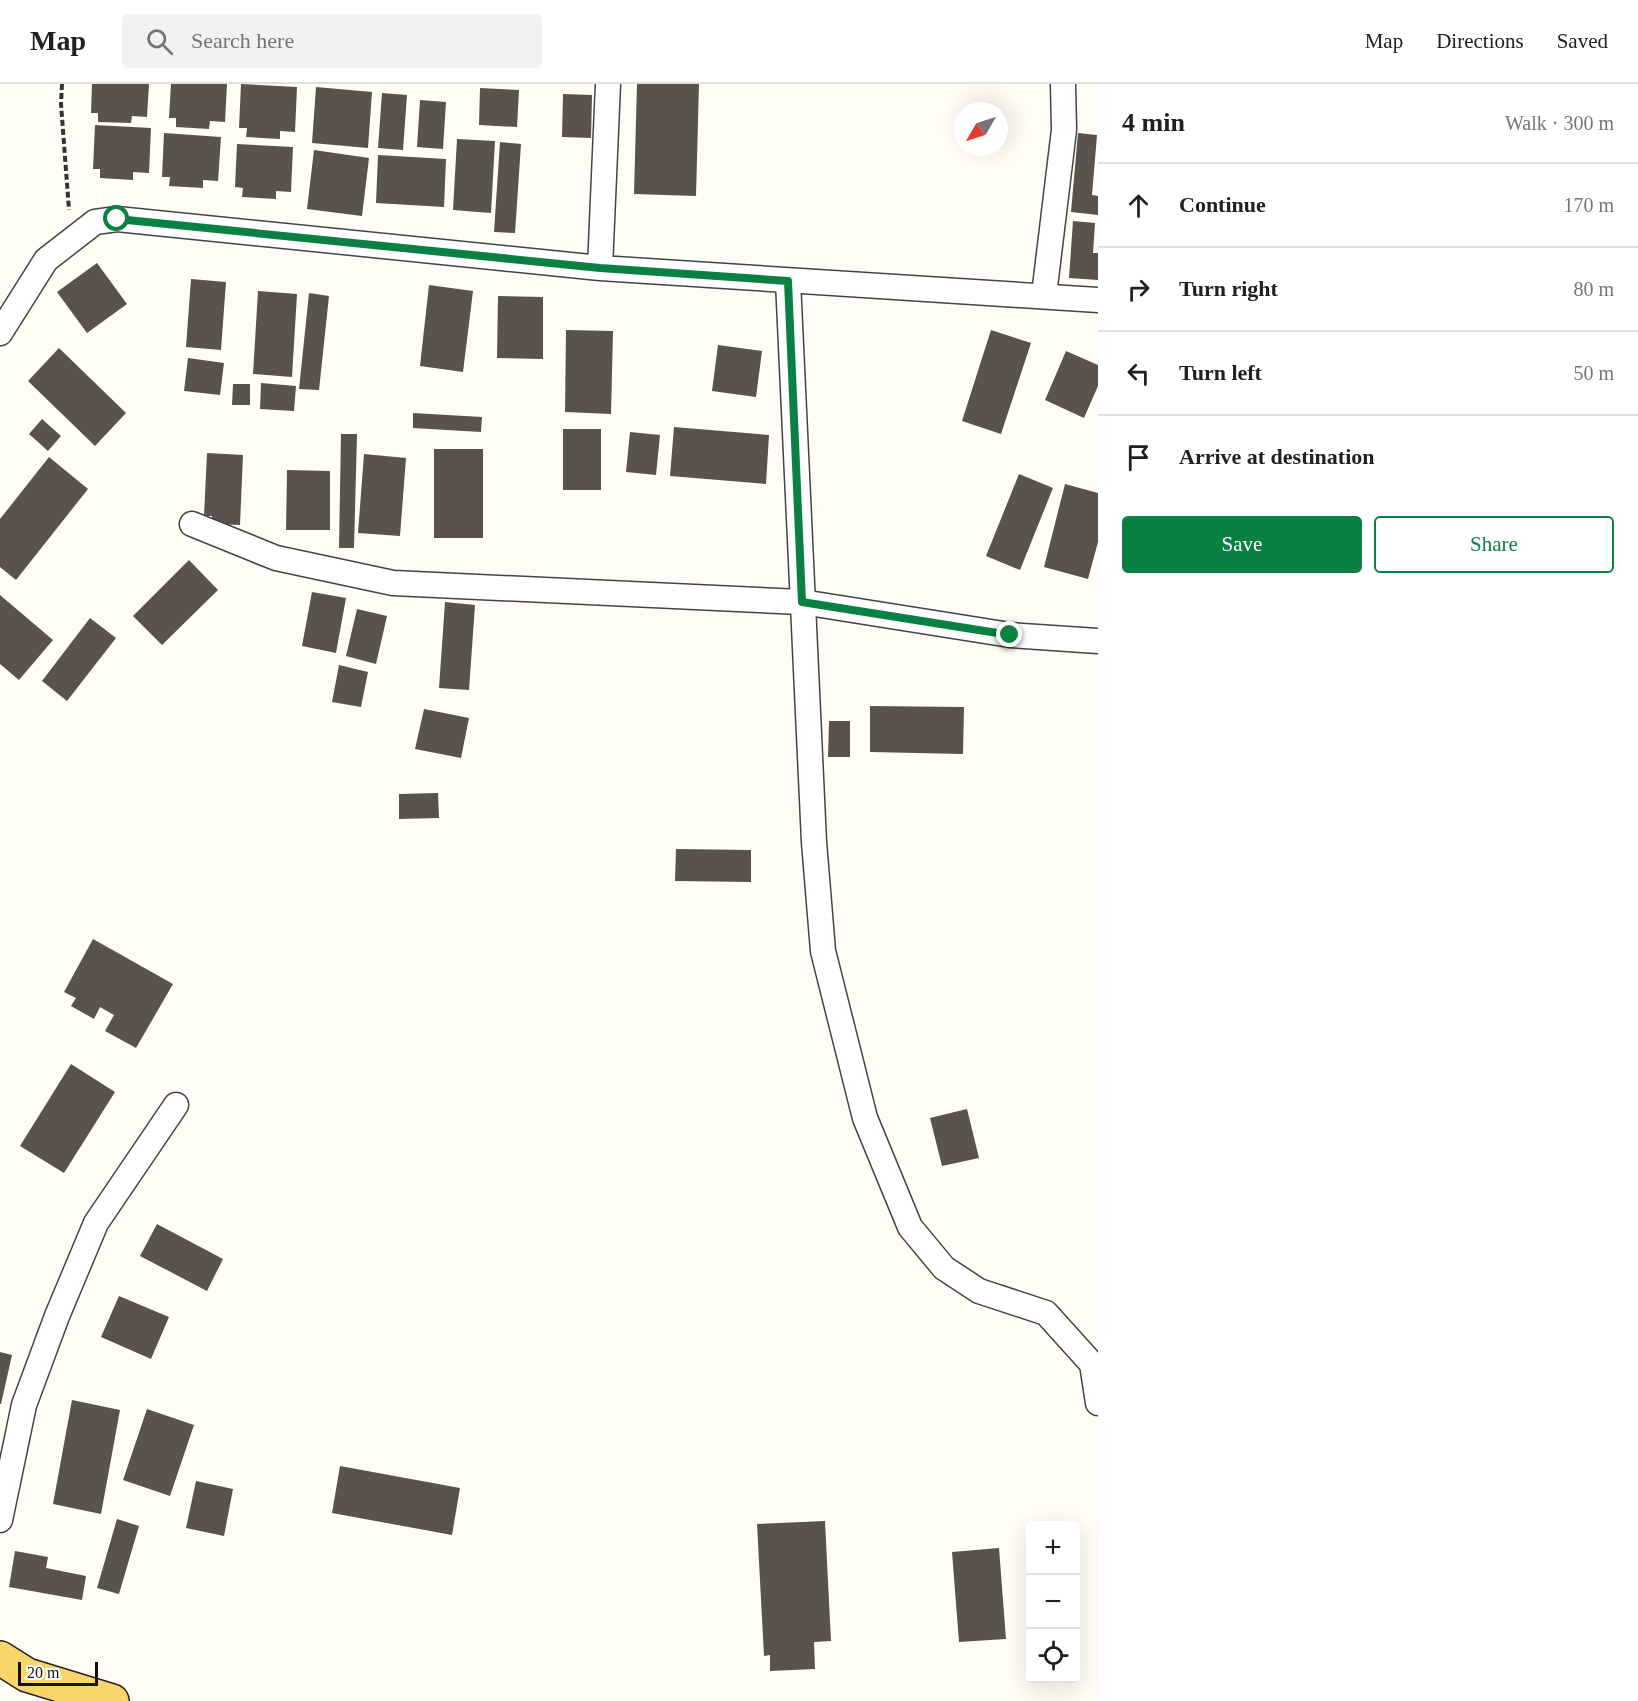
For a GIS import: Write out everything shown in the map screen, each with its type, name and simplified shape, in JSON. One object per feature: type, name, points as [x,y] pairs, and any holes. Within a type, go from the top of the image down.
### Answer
[{"type":"main road","points":[[0,1658],[27,1675],[112,1701]]},
{"type":"street","points":[[600,268],[608,84]]},
{"type":"street","points":[[1044,295],[1064,130],[1063,84]]},
{"type":"street","points":[[0,333],[46,260],[94,222],[117,219],[600,268],[1098,300]]},
{"type":"street","points":[[788,281],[814,842],[823,951],[865,1118],[910,1227],[944,1268],[979,1291],[1046,1313],[1092,1364],[1098,1403]]},
{"type":"street","points":[[192,524],[276,558],[393,583],[802,602],[1010,635],[1098,641]]},
{"type":"street","points":[[0,1520],[24,1405],[57,1316],[96,1223],[176,1105]]},
{"type":"path","points":[[62,84],[61,104],[72,238]]},
{"type":"building","points":[[92,84],[149,84],[147,117],[132,116],[131,123],[98,122],[98,113],[91,113]]},
{"type":"building","points":[[171,84],[227,84],[225,122],[210,121],[209,129],[176,127],[176,118],[169,118]]},
{"type":"building","points":[[241,84],[297,87],[295,132],[280,131],[280,139],[246,137],[247,128],[239,128]]},
{"type":"building","points":[[637,84],[699,84],[696,196],[634,194]]},
{"type":"building","points":[[316,87],[372,92],[368,148],[312,143]]},
{"type":"building","points":[[480,88],[519,90],[517,127],[479,125]]},
{"type":"building","points":[[382,93],[407,95],[403,150],[378,148]]},
{"type":"building","points":[[563,94],[592,95],[591,138],[562,137]]},
{"type":"building","points":[[420,100],[446,102],[443,149],[417,147]]},
{"type":"building","points":[[95,125],[151,128],[149,173],[133,172],[133,180],[100,178],[100,169],[93,169]]},
{"type":"building","points":[[164,133],[221,137],[218,181],[203,180],[203,188],[169,186],[170,177],[162,177]]},
{"type":"building","points":[[1078,133],[1097,135],[1092,195],[1098,196],[1098,215],[1071,212]]},
{"type":"building","points":[[457,139],[495,141],[491,213],[453,210]]},
{"type":"building","points":[[500,142],[521,144],[515,233],[494,232]]},
{"type":"building","points":[[237,144],[293,147],[291,192],[276,191],[276,199],[242,197],[243,188],[235,187]]},
{"type":"building","points":[[314,150],[369,158],[362,216],[307,209]]},
{"type":"building","points":[[378,155],[446,159],[444,207],[376,203]]},
{"type":"building","points":[[1073,221],[1095,223],[1093,253],[1098,253],[1098,280],[1069,278]]},
{"type":"building","points":[[97,263],[127,304],[87,333],[57,292]]},
{"type":"building","points":[[191,279],[226,282],[221,350],[186,347]]},
{"type":"building","points":[[429,285],[473,291],[463,372],[420,366]]},
{"type":"building","points":[[258,291],[297,294],[292,377],[253,374]]},
{"type":"building","points":[[309,293],[329,296],[319,390],[299,389]]},
{"type":"building","points":[[498,296],[543,297],[543,359],[497,358]]},
{"type":"building","points":[[566,330],[613,331],[611,414],[565,412]]},
{"type":"building","points":[[991,330],[1031,343],[1001,434],[962,421]]},
{"type":"building","points":[[718,345],[762,351],[756,397],[712,391]]},
{"type":"building","points":[[59,348],[126,413],[95,446],[28,381]]},
{"type":"building","points":[[1066,351],[1098,365],[1098,386],[1084,418],[1045,400]]},
{"type":"building","points":[[188,358],[224,363],[220,395],[184,391]]},
{"type":"building","points":[[261,383],[296,386],[294,411],[260,409]]},
{"type":"building","points":[[233,384],[250,384],[250,405],[232,405]]},
{"type":"building","points":[[413,413],[482,417],[481,432],[413,428]]},
{"type":"building","points":[[42,419],[61,436],[48,451],[29,434]]},
{"type":"building","points":[[674,427],[769,435],[766,484],[670,476]]},
{"type":"building","points":[[563,429],[601,429],[601,490],[563,490]]},
{"type":"building","points":[[630,432],[660,435],[656,475],[626,472]]},
{"type":"building","points":[[341,434],[357,434],[354,548],[339,548]]},
{"type":"building","points":[[434,449],[483,449],[483,538],[434,538]]},
{"type":"building","points":[[207,453],[243,455],[240,525],[212,524],[212,516],[204,516]]},
{"type":"building","points":[[364,454],[406,458],[400,536],[358,533]]},
{"type":"building","points":[[49,457],[88,489],[16,580],[0,567],[0,519]]},
{"type":"building","points":[[287,470],[330,471],[330,530],[286,530]]},
{"type":"building","points":[[1019,474],[1053,488],[1020,570],[986,556]]},
{"type":"building","points":[[1065,484],[1098,493],[1098,542],[1088,579],[1044,567]]},
{"type":"building","points":[[189,560],[218,590],[162,645],[133,616]]},
{"type":"building","points":[[312,592],[346,598],[336,653],[302,646]]},
{"type":"building","points":[[0,595],[53,640],[19,680],[0,664]]},
{"type":"building","points":[[445,602],[475,605],[469,690],[439,688]]},
{"type":"building","points":[[357,609],[387,616],[376,664],[346,656]]},
{"type":"building","points":[[90,618],[116,638],[67,701],[42,681]]},
{"type":"building","points":[[339,665],[368,672],[361,707],[332,702]]},
{"type":"building","points":[[870,706],[964,707],[963,754],[870,752]]},
{"type":"building","points":[[424,709],[469,718],[461,758],[415,749]]},
{"type":"building","points":[[829,721],[850,721],[850,757],[828,757]]},
{"type":"building","points":[[438,793],[439,818],[399,819],[399,794]]},
{"type":"building","points":[[676,849],[751,850],[751,882],[675,881]]},
{"type":"building","points":[[93,939],[173,984],[136,1048],[105,1031],[114,1015],[100,1007],[94,1019],[71,1006],[76,998],[64,992]]},
{"type":"building","points":[[71,1064],[115,1092],[64,1173],[20,1146]]},
{"type":"building","points":[[967,1109],[979,1158],[942,1166],[930,1118]]},
{"type":"building","points":[[157,1224],[223,1259],[207,1291],[140,1256]]},
{"type":"building","points":[[119,1296],[169,1317],[151,1359],[101,1337]]},
{"type":"building","points":[[0,1352],[12,1355],[1,1404],[0,1404]]},
{"type":"building","points":[[72,1400],[120,1410],[101,1514],[53,1504]]},
{"type":"building","points":[[147,1409],[194,1425],[170,1496],[123,1480]]},
{"type":"building","points":[[340,1466],[460,1488],[452,1535],[332,1513]]},
{"type":"building","points":[[196,1481],[233,1489],[224,1536],[186,1528]]},
{"type":"building","points":[[117,1519],[139,1526],[119,1594],[97,1588]]},
{"type":"building","points":[[825,1521],[831,1641],[814,1642],[815,1669],[770,1671],[770,1655],[764,1656],[757,1524]]},
{"type":"building","points":[[999,1548],[1006,1639],[959,1642],[952,1552]]},
{"type":"building","points":[[15,1551],[48,1557],[46,1568],[86,1576],[82,1600],[9,1587]]},
{"type":"route","points":[[117,219],[600,268],[788,281],[802,602],[1010,635]]}]
